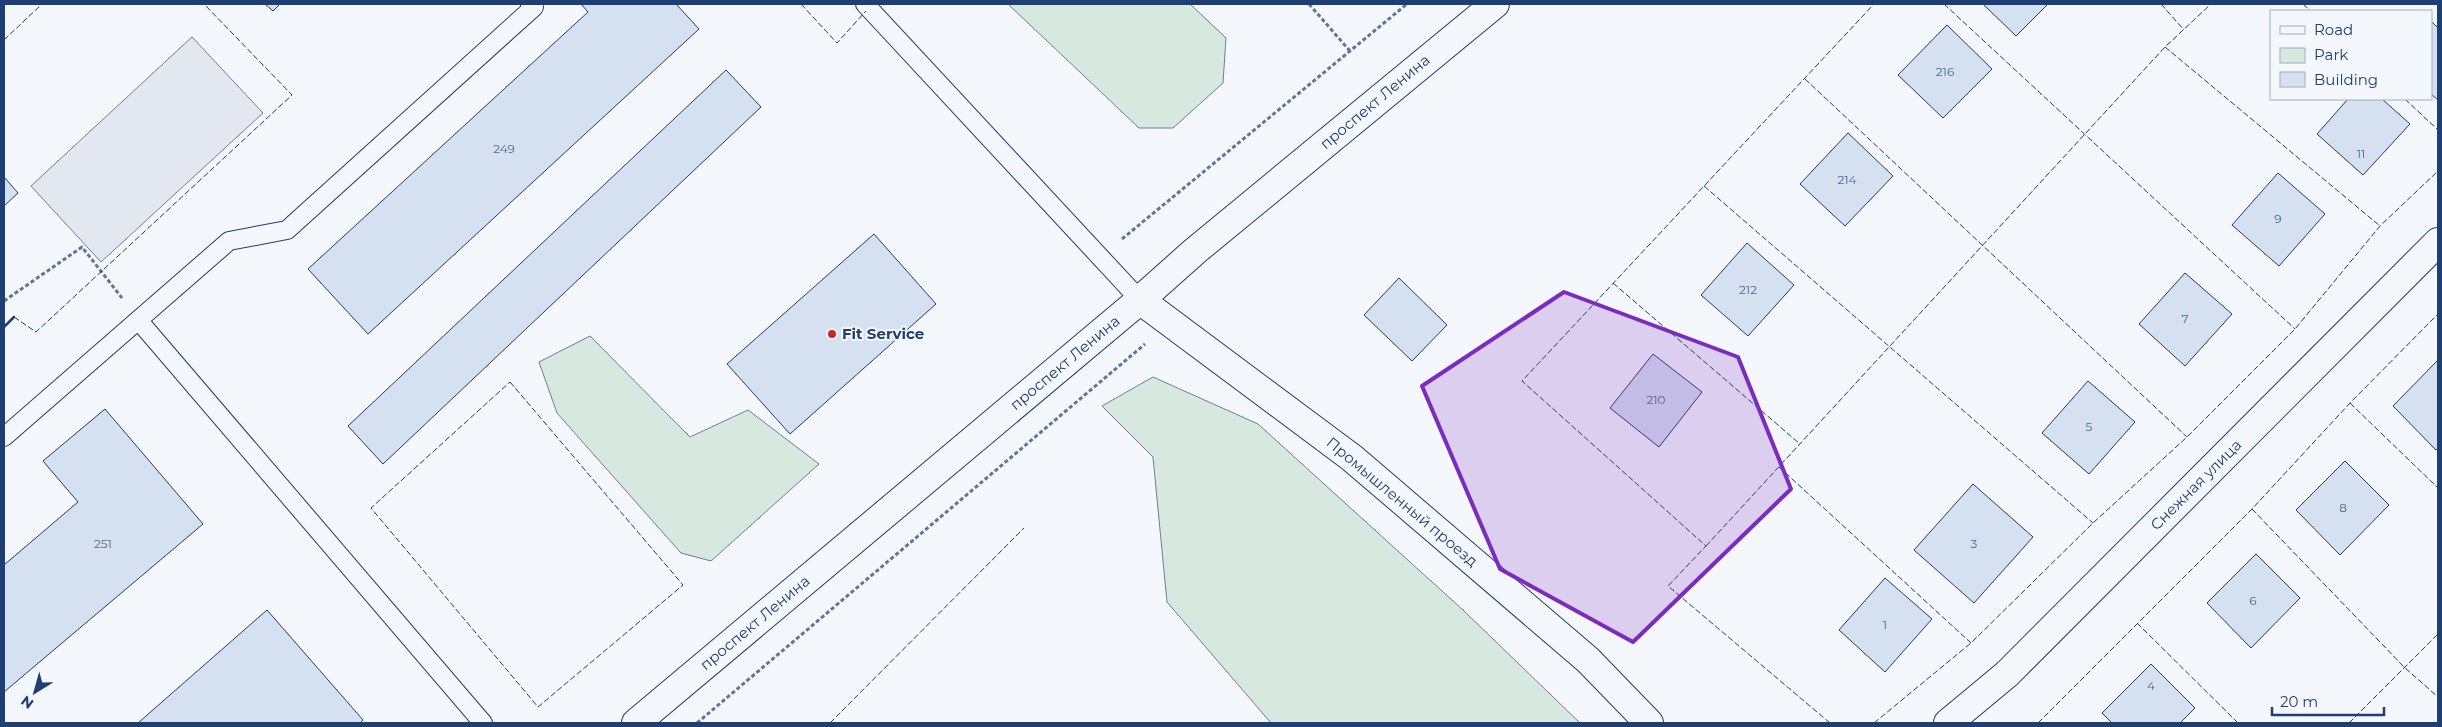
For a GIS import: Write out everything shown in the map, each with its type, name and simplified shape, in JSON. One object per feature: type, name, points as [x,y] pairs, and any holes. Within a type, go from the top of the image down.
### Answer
[{"type":"street","name":"проспект Ленина","points":[[636,723],[1140,300],[1195,251],[1495,4]]},
{"type":"street","name":"Снежная улица","points":[[1948,723],[2007,674],[2438,242]]},
{"type":"street","name":"Промышленный проезд","points":[[1140,300],[1352,458],[1588,660],[1649,723]]},
{"type":"lane","points":[[4,437],[229,241],[287,230],[534,8],[530,4]]},
{"type":"lane","points":[[865,4],[1140,300]]},
{"type":"lane","points":[[139,321],[483,723]]},
{"type":"path","points":[[1309,4],[1350,51]]},
{"type":"path","points":[[1101,257],[1407,4]]},
{"type":"path","points":[[4,301],[82,248],[102,271],[139,321]]},
{"type":"path","points":[[697,723],[1170,323]]},
{"type":"highlighted area","points":[[1564,292],[1738,357],[1791,489],[1633,642],[1500,569],[1422,386]]},
{"type":"green space","points":[[1008,4],[1190,4],[1226,38],[1223,83],[1173,128],[1139,128]]},
{"type":"green space","points":[[590,336],[690,437],[748,410],[819,464],[711,561],[681,553],[557,413],[539,362]]},
{"type":"green space","points":[[1153,377],[1258,424],[1464,611],[1580,723],[1271,723],[1167,602],[1153,457],[1102,406]]},
{"type":"shaded area","points":[[192,37],[263,113],[101,262],[31,186]]},
{"type":"building","points":[[265,4],[280,4],[273,11]]},
{"type":"building","points":[[581,4],[676,4],[699,29],[368,334],[308,269],[588,12]]},
{"type":"building","points":[[1983,4],[2048,4],[2016,36]]},
{"type":"building","points":[[2432,22],[2438,28],[2438,100],[2432,95]]},
{"type":"building","points":[[1947,25],[1992,69],[1943,118],[1898,75]]},
{"type":"building","points":[[726,70],[761,107],[383,464],[348,426]]},
{"type":"building","points":[[2347,100],[2383,100],[2410,124],[2363,175],[2317,134]]},
{"type":"building","points":[[1848,133],[1893,176],[1845,226],[1800,184]]},
{"type":"building","points":[[2278,173],[2325,214],[2279,266],[2232,225]]},
{"type":"building","points":[[4,177],[18,193],[4,206]]},
{"type":"building","name":"Fit Service","points":[[874,234],[936,304],[790,434],[727,364]]},
{"type":"building","points":[[1747,243],[1794,285],[1748,336],[1701,295]]},
{"type":"building","points":[[2185,273],[2232,314],[2185,366],[2139,324]]},
{"type":"building","points":[[1399,278],[1447,325],[1412,361],[1364,315]]},
{"type":"building","points":[[1653,354],[1702,392],[1659,447],[1610,408]]},
{"type":"building","points":[[2438,360],[2438,448],[2436,450],[2393,406]]},
{"type":"building","points":[[2088,381],[2135,422],[2089,474],[2042,433]]},
{"type":"building","points":[[105,409],[203,524],[4,692],[4,565],[78,502],[43,461]]},
{"type":"building","points":[[2345,461],[2389,505],[2340,555],[2296,510]]},
{"type":"building","points":[[1973,484],[2033,537],[1974,603],[1914,550]]},
{"type":"building","points":[[2256,554],[2300,598],[2251,648],[2207,603]]},
{"type":"building","points":[[1885,578],[1932,619],[1885,672],[1839,630]]},
{"type":"building","points":[[267,610],[363,720],[360,723],[138,723]]},
{"type":"building","points":[[2151,664],[2195,708],[2180,723],[2112,723],[2102,713]]},
{"type":"fence","points":[[4,40],[42,4]]},
{"type":"fence","points":[[14,317],[36,332],[292,95],[204,4]]},
{"type":"fence","points":[[801,4],[837,43],[866,11]]},
{"type":"fence","points":[[1830,723],[1668,586],[1706,546],[1522,381],[1874,4]]},
{"type":"fence","points":[[1944,4],[2295,329]]},
{"type":"fence","points":[[2161,4],[2184,30]]},
{"type":"fence","points":[[1706,546],[2165,47],[2211,4]]},
{"type":"fence","points":[[2303,4],[2310,10]]},
{"type":"fence","points":[[2165,47],[2380,226]]},
{"type":"fence","points":[[1805,79],[2187,437]]},
{"type":"fence","points":[[2406,100],[2438,130]]},
{"type":"fence","points":[[1874,723],[1971,643],[2093,523],[2187,437],[2295,329],[2380,226],[2438,171]]},
{"type":"fence","points":[[1704,186],[2093,523]]},
{"type":"fence","points":[[1613,283],[1800,444]]},
{"type":"fence","points":[[2038,723],[2252,509],[2350,403],[2438,314]]},
{"type":"fence","points":[[510,382],[683,585],[538,707],[371,508],[510,382]]},
{"type":"fence","points":[[2350,403],[2438,488]]},
{"type":"fence","points":[[1779,467],[1971,643]]},
{"type":"fence","points":[[2252,509],[2404,667],[2438,697]]},
{"type":"fence","points":[[830,723],[1024,528]]},
{"type":"fence","points":[[2137,623],[2238,723]]},
{"type":"fence","points":[[2349,723],[2438,634]]},
{"type":"wall","points":[[4,327],[14,317]]},
{"type":"place","name":"Fit Service","points":[[832,334]]}]
